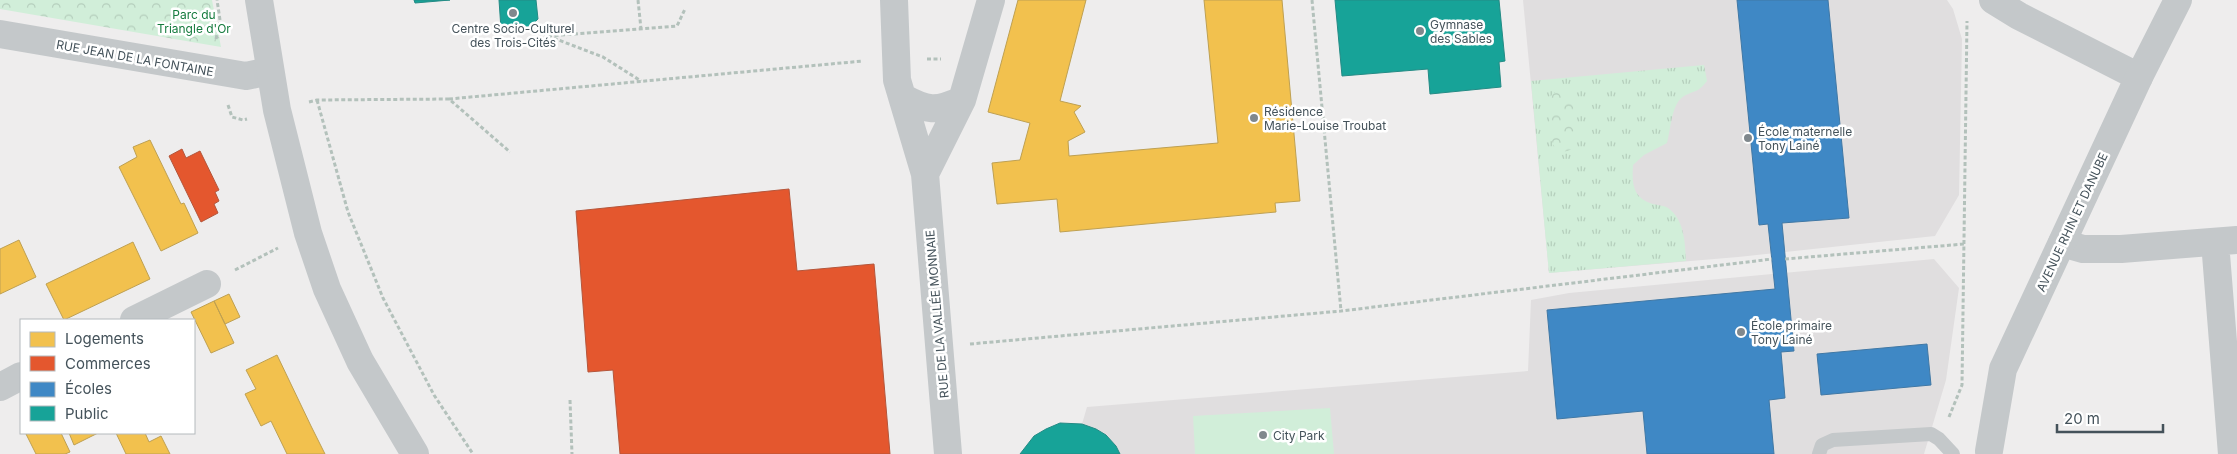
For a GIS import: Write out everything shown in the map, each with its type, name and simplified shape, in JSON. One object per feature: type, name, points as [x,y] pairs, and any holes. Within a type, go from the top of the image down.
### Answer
[{"type":"street","points":[[259,0],[277,110],[299,200],[327,289],[360,361],[415,454]]},
{"type":"street","name":"RUE DE LA VALLÉE MONNAIE","points":[[894,0],[897,80],[925,174],[948,454]]},
{"type":"street","points":[[925,174],[962,100],[991,0]]},
{"type":"street","points":[[1993,0],[2020,16],[2139,77]]},
{"type":"street","name":"AVENUE RHIN ET DANUBE","points":[[1988,453],[2003,369],[2139,77],[2178,0]]},
{"type":"street","name":"RUE JEAN DE LA FONTAINE","points":[[0,34],[246,76],[270,71]]},
{"type":"street","points":[[902,97],[921,108],[943,109],[962,100]]},
{"type":"street","points":[[2062,243],[2083,248],[2121,249],[2226,241],[2232,454]]},
{"type":"street","points":[[136,319],[207,284]]},
{"type":"street","points":[[0,387],[20,377]]},
{"type":"lane","points":[[1819,454],[1822,444],[1833,440],[1931,434],[1939,439],[1952,454]]},
{"type":"path","points":[[638,0],[641,29]]},
{"type":"path","points":[[1312,0],[1341,311]]},
{"type":"path","points":[[548,36],[677,26],[685,9]]},
{"type":"path","points":[[1939,439],[1962,385],[1967,20]]},
{"type":"path","points":[[532,24],[548,36],[602,57],[641,81]]},
{"type":"path","points":[[277,110],[317,100],[449,99],[896,59],[961,59],[973,63]]},
{"type":"path","points":[[449,99],[510,152]]},
{"type":"path","points":[[317,100],[348,212],[383,298],[434,395],[473,454]]},
{"type":"path","points":[[1785,259],[1964,244]]},
{"type":"path","points":[[235,270],[272,251]]},
{"type":"path","points":[[940,347],[1341,311],[1772,259]]},
{"type":"path","points":[[570,400],[572,454]]},
{"type":"shaded area","name":"École maternelle Tony Lainé","points":[[1523,0],[1947,0],[1953,9],[1962,39],[1959,195],[1935,236],[1738,257],[1549,273]]},
{"type":"shaded area","name":"École primaire Tony Lainé","points":[[1934,259],[1959,288],[1946,380],[1924,454],[1120,454],[1082,424],[1087,407],[1528,371],[1531,300],[1569,293]]},
{"type":"green space","name":"Parc du Triangle d'Or","points":[[0,0],[212,0],[221,47],[0,9]]},
{"type":"green space","points":[[1704,65],[1707,81],[1699,89],[1684,96],[1676,105],[1667,143],[1644,155],[1633,165],[1633,182],[1636,193],[1650,203],[1668,208],[1678,219],[1683,233],[1686,261],[1549,273],[1531,81]]},
{"type":"green space","points":[[1565,90],[1572,94],[1573,97],[1576,140],[1571,149],[1562,151],[1554,146],[1549,113],[1552,94]]},
{"type":"green space","name":"City Park","points":[[1330,408],[1334,454],[1195,454],[1193,416]]},
{"type":"building: Logements","name":"Résidence Marie-Louise Troubat","points":[[1018,0],[1086,0],[1060,101],[1081,106],[1074,112],[1085,132],[1068,141],[1069,156],[1218,143],[1204,0],[1282,0],[1300,201],[1275,203],[1276,212],[1060,232],[1057,199],[997,204],[992,163],[1020,160],[1030,123],[988,112]]},
{"type":"building: Logements","points":[[150,140],[181,204],[184,203],[198,233],[161,251],[119,167],[137,157],[133,147]]},
{"type":"building: Logements","points":[[19,240],[36,277],[0,294],[0,249]]},
{"type":"building: Logements","points":[[133,242],[150,279],[66,319],[64,319],[46,284]]},
{"type":"building: Logements","points":[[229,294],[240,317],[225,324],[214,301]]},
{"type":"building: Logements","points":[[214,301],[234,343],[211,353],[191,312]]},
{"type":"building: Logements","points":[[277,355],[325,454],[287,454],[271,421],[261,426],[245,394],[256,389],[246,370]]},
{"type":"building: Logements","points":[[26,434],[61,434],[70,452],[65,454],[36,454]]},
{"type":"building: Logements","points":[[69,434],[96,434],[74,445]]},
{"type":"building: Logements","points":[[116,434],[145,434],[149,442],[161,436],[170,454],[126,454]]},
{"type":"building: Commerces","points":[[182,149],[186,158],[200,151],[219,190],[215,192],[219,201],[214,204],[218,213],[201,222],[169,156]]},
{"type":"building: Commerces","points":[[789,189],[797,271],[874,264],[890,454],[620,454],[613,370],[588,372],[576,211]]},
{"type":"building: Écoles","points":[[1737,0],[1828,0],[1849,218],[1782,223],[1794,351],[1781,352],[1785,398],[1769,400],[1774,454],[1647,454],[1643,411],[1557,419],[1547,310],[1775,289],[1768,224],[1759,225]]},
{"type":"building: Écoles","points":[[1927,344],[1931,385],[1821,395],[1817,354]]},
{"type":"building: Public","points":[[414,0],[450,0],[415,3]]},
{"type":"building: Public","points":[[499,0],[536,0],[538,19],[530,27],[501,29]]},
{"type":"building: Public","name":"Gymnase des Sables","points":[[1335,0],[1499,0],[1505,61],[1499,62],[1501,87],[1430,94],[1428,69],[1342,76]]},
{"type":"building: Public","points":[[1060,423],[1082,424],[1096,429],[1106,435],[1116,446],[1120,454],[1020,454],[1034,436]]},
{"type":"place","name":"Centre Socio-Culturel des Trois-Cités","points":[[513,13]]},
{"type":"place","name":"Gymnase des Sables","points":[[1420,31]]},
{"type":"place","name":"Résidence Marie-Louise Troubat","points":[[1254,118]]},
{"type":"place","name":"École maternelle Tony Lainé","points":[[1748,138]]},
{"type":"place","name":"École primaire Tony Lainé","points":[[1741,332]]},
{"type":"place","name":"City Park","points":[[1263,435]]}]
